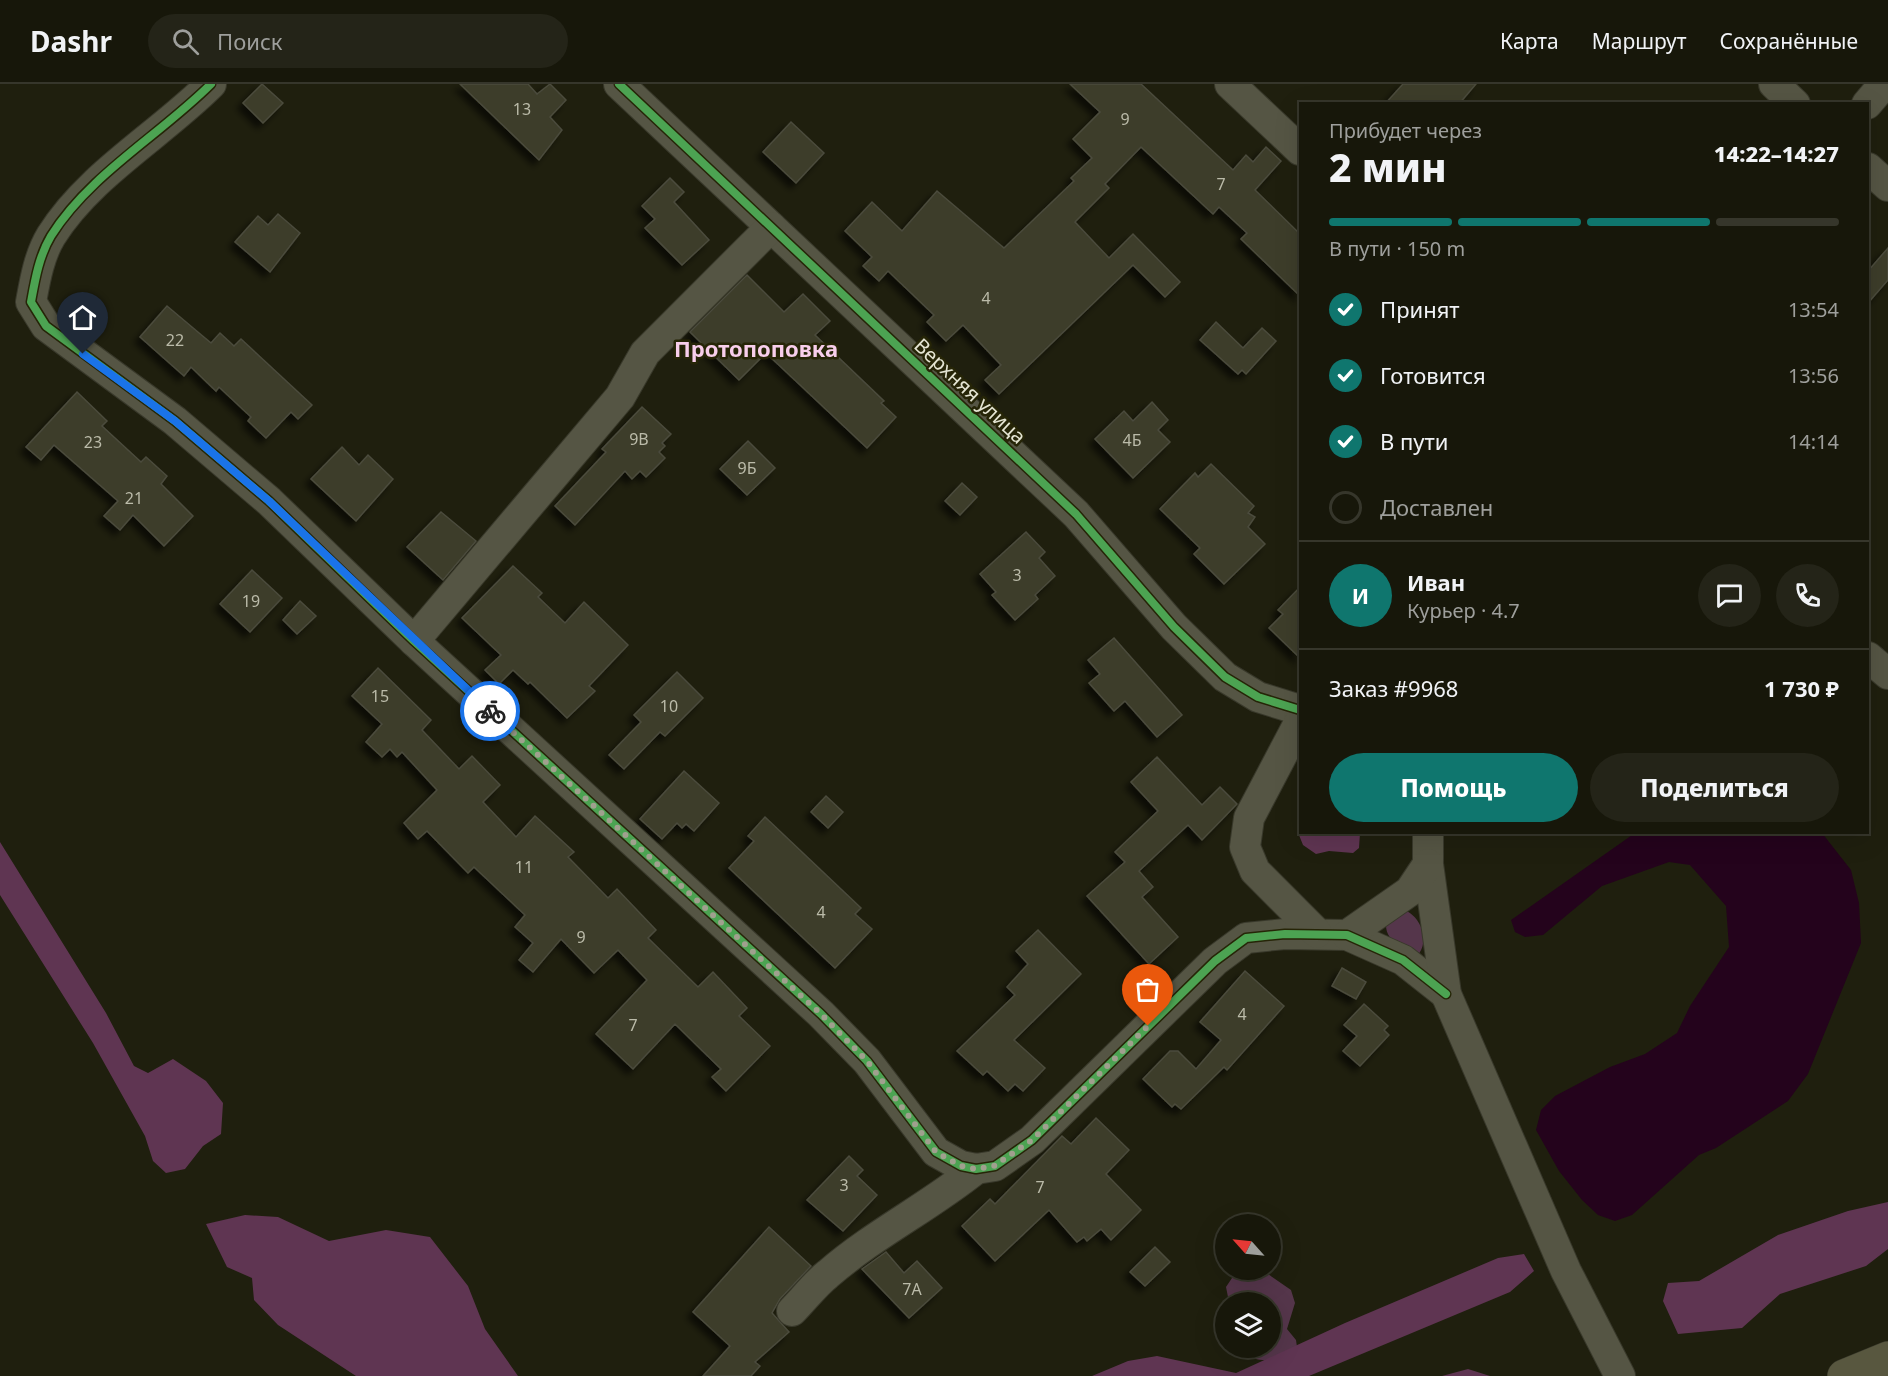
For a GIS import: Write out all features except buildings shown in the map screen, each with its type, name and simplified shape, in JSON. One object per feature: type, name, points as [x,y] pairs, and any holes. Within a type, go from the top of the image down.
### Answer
[{"type":"highway","points":[[1844,1376],[1888,1358]]},
{"type":"street","points":[[211,84],[81,196],[50,238],[36,273],[31,302],[46,326],[175,421],[269,501],[414,641],[821,1014],[867,1061],[936,1152],[969,1168],[994,1166],[1032,1140],[1215,961],[1246,938],[1317,933],[1347,935],[1403,960],[1446,994]]},
{"type":"street","name":"Верхняя улица","points":[[619,84],[1076,514],[1174,627],[1225,677],[1258,697],[1299,710]]},
{"type":"street","points":[[1230,84],[1299,149]]},
{"type":"street","points":[[1774,84],[1793,102]]},
{"type":"street","points":[[1869,102],[1884,84]]},
{"type":"street","points":[[1869,169],[1888,186]]},
{"type":"street","points":[[414,641],[620,397],[645,353],[771,226]]},
{"type":"street","points":[[1869,658],[1888,674]]},
{"type":"street","points":[[1299,723],[1249,818],[1245,847],[1255,871],[1317,933]]},
{"type":"street","points":[[1428,834],[1428,864],[1446,994],[1566,1271],[1620,1376]]},
{"type":"street","points":[[1347,935],[1410,891],[1428,864]]},
{"type":"street","points":[[792,1311],[827,1274],[910,1215],[945,1195],[969,1168]]},
{"type":"shaded area","points":[[1360,834],[1359,848],[1353,853],[1329,851],[1316,854],[1303,845],[1299,835]]},
{"type":"shaded area","points":[[1634,834],[1823,834],[1851,870],[1859,903],[1861,943],[1808,1074],[1788,1101],[1716,1148],[1699,1155],[1632,1215],[1615,1221],[1598,1215],[1582,1200],[1559,1171],[1536,1130],[1541,1110],[1555,1096],[1610,1067],[1645,1054],[1677,1033],[1690,1006],[1729,947],[1726,906],[1690,865],[1669,862],[1602,886],[1543,935],[1525,937],[1515,932],[1511,920]]},
{"type":"shaded area","points":[[0,842],[106,1013],[134,1066],[148,1073],[173,1059],[206,1081],[223,1103],[221,1134],[203,1146],[185,1169],[166,1173],[153,1161],[145,1136],[93,1043],[0,895]]},
{"type":"shaded area","points":[[1404,910],[1415,918],[1422,930],[1423,943],[1418,955],[1393,941],[1387,931],[1386,925]]},
{"type":"shaded area","points":[[1888,1202],[1888,1249],[1866,1266],[1780,1294],[1742,1328],[1678,1334],[1663,1301],[1668,1283],[1699,1281],[1778,1235],[1848,1211]]},
{"type":"shaded area","points":[[245,1215],[278,1217],[329,1241],[386,1230],[430,1237],[468,1286],[485,1329],[518,1376],[356,1376],[278,1325],[254,1300],[252,1278],[227,1267],[206,1224]]},
{"type":"shaded area","points":[[1524,1254],[1534,1271],[1510,1292],[1309,1376],[1092,1376],[1128,1361],[1157,1356],[1236,1373],[1269,1358],[1281,1358],[1281,1352],[1498,1258]]},
{"type":"shaded area","points":[[1231,1280],[1277,1280],[1291,1290],[1295,1303],[1287,1329],[1296,1340],[1297,1347],[1281,1355],[1281,1292],[1227,1292],[1226,1287]]},
{"type":"shaded area","points":[[1468,1369],[1490,1376],[1442,1376]]},
{"type":"cycle path","points":[[211,84],[105,175],[67,214],[51,236],[40,260],[31,302],[46,326],[175,421],[269,501],[414,641],[821,1014],[867,1061],[936,1152],[961,1166],[976,1169],[995,1166],[1032,1140],[1215,961],[1246,938],[1285,934],[1347,935],[1403,960],[1446,994]]},
{"type":"cycle path","points":[[619,84],[1076,514],[1174,627],[1225,677],[1258,697],[1299,710]]},
{"type":"way so far","points":[[490,711],[821,1014],[867,1061],[936,1152],[961,1166],[976,1169],[994,1166],[1032,1140],[1148,1026]]},
{"type":"district","name":"Протопоповка","points":[[756,349]]},
{"type":"route","points":[[83,354],[175,421],[269,501],[490,711]]}]
